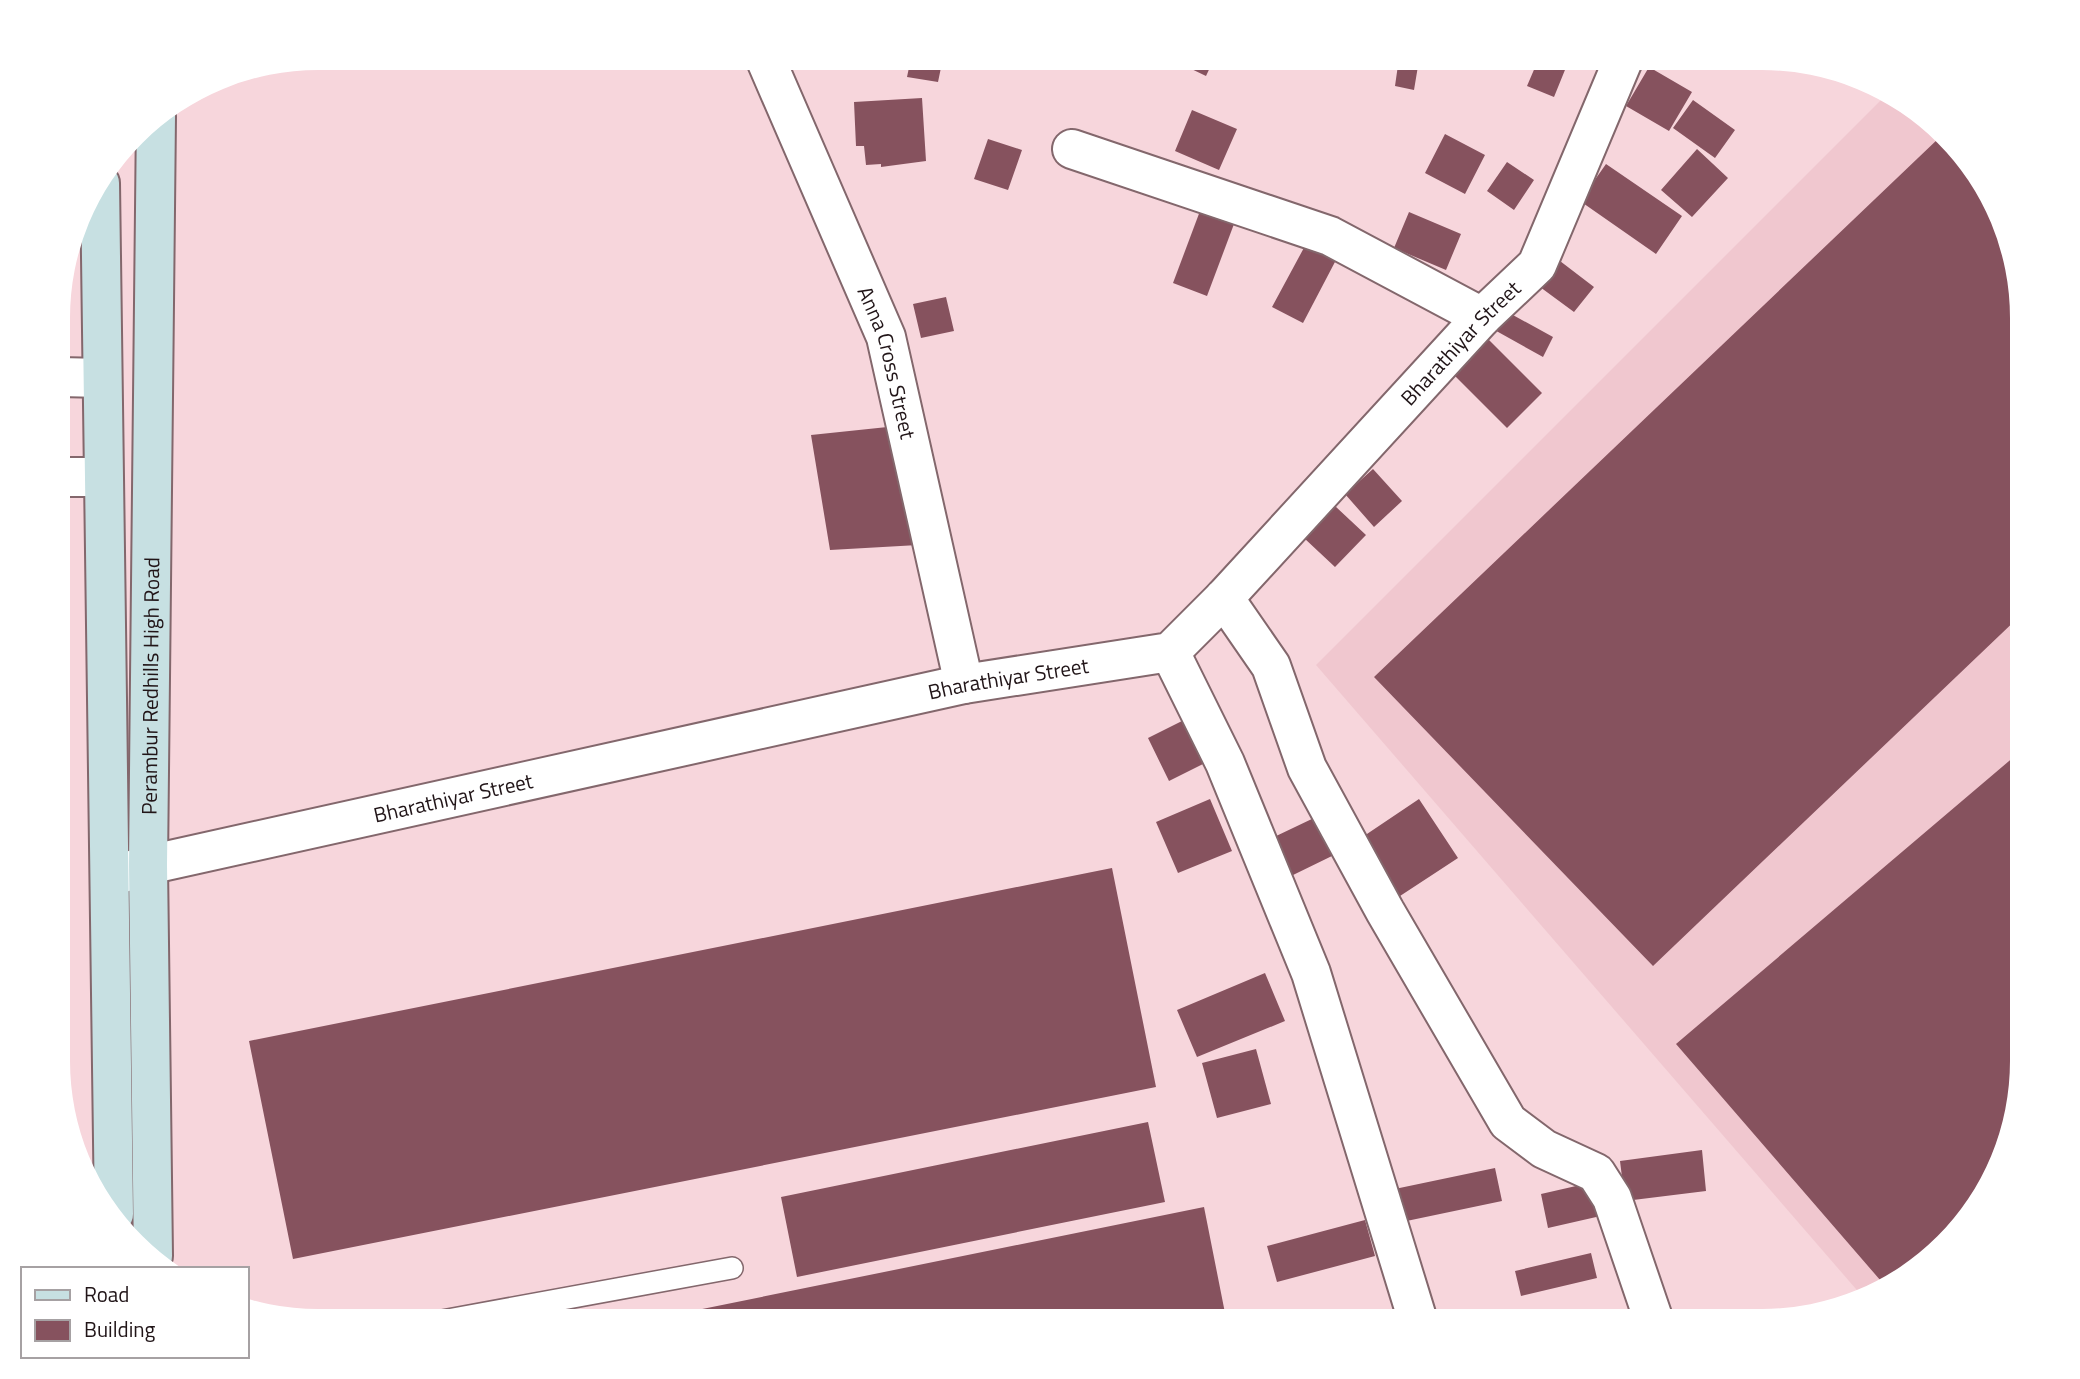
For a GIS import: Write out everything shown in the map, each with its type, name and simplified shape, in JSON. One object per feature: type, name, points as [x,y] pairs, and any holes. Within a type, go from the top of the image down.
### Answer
[{"type":"main road","name":"Perambur Redhills High Road","points":[[153,1247],[148,866],[156,130]]},
{"type":"main road","name":"Perambur Redhills High Road","points":[[100,200],[107,878],[114,1202]]},
{"type":"street","name":"Bharathiyar Street","points":[[107,878],[148,866],[964,684],[1170,652],[1224,598],[1482,317],[1537,265],[1619,70]]},
{"type":"street","name":"Anna Cross Street","points":[[770,71],[886,337],[964,684]]},
{"type":"street","points":[[1072,149],[1330,236],[1482,317]]},
{"type":"street","points":[[70,377],[102,378]]},
{"type":"street","points":[[70,477],[103,477]]},
{"type":"street","points":[[1224,598],[1271,666],[1307,768],[1385,911],[1508,1122],[1544,1149],[1596,1174],[1612,1198],[1650,1308]]},
{"type":"street","points":[[1170,652],[1225,763],[1311,973],[1414,1308]]},
{"type":"lane","points":[[509,1309],[733,1268]]},
{"type":"shaded area","points":[[1881,100],[1926,131],[1959,167],[1984,208],[2002,254],[2009,302],[2008,1094],[2002,1125],[1991,1156],[1977,1185],[1949,1225],[1913,1258],[1886,1276],[1857,1290],[1316,665]]},
{"type":"building","points":[[1194,70],[1209,70],[1206,76]]},
{"type":"building","points":[[1397,70],[1417,70],[1414,90],[1395,86]]},
{"type":"building","points":[[1534,70],[1565,70],[1554,97],[1527,86]]},
{"type":"building","points":[[1647,70],[1654,70],[1692,92],[1669,131],[1626,106]]},
{"type":"building","points":[[908,71],[940,71],[938,82],[907,77]]},
{"type":"building","points":[[922,98],[926,161],[881,167],[881,164],[866,165],[864,146],[856,146],[854,102]]},
{"type":"building","points":[[1693,100],[1735,130],[1715,158],[1673,128]]},
{"type":"building","points":[[1192,110],[1237,129],[1219,170],[1175,151]]},
{"type":"building","points":[[1445,134],[1485,155],[1465,194],[1425,173]]},
{"type":"building","points":[[988,139],[1022,150],[1008,190],[974,179]]},
{"type":"building","points":[[1935,141],[1949,154],[1977,194],[1991,223],[2002,254],[2008,285],[2009,626],[1653,966],[1374,677]]},
{"type":"building","points":[[1697,149],[1728,178],[1692,217],[1661,190]]},
{"type":"building","points":[[1507,162],[1534,180],[1514,210],[1487,191]]},
{"type":"building","points":[[1606,164],[1682,216],[1656,254],[1580,201]]},
{"type":"building","points":[[1200,211],[1234,224],[1207,296],[1173,283]]},
{"type":"building","points":[[1409,212],[1461,234],[1446,270],[1394,248]]},
{"type":"building","points":[[1306,244],[1336,260],[1303,323],[1272,307]]},
{"type":"building","points":[[1560,261],[1594,287],[1574,312],[1540,287]]},
{"type":"building","points":[[946,297],[954,331],[921,338],[913,304]]},
{"type":"building","points":[[1502,309],[1553,337],[1543,357],[1491,328]]},
{"type":"building","points":[[1483,334],[1542,393],[1507,428],[1448,369]]},
{"type":"building","points":[[897,426],[918,545],[830,550],[811,435]]},
{"type":"building","points":[[1373,469],[1402,501],[1374,527],[1345,494]]},
{"type":"building","points":[[1335,506],[1366,535],[1335,567],[1304,538]]},
{"type":"building","points":[[1182,721],[1203,764],[1169,781],[1148,738]]},
{"type":"building","points":[[2010,761],[2008,1094],[1997,1141],[1977,1185],[1949,1225],[1926,1248],[1879,1279],[1676,1044]]},
{"type":"building","points":[[1210,799],[1232,851],[1178,873],[1156,822]]},
{"type":"building","points":[[1419,799],[1458,858],[1400,896],[1361,838]]},
{"type":"building","points":[[1316,817],[1334,855],[1291,876],[1272,838]]},
{"type":"building","points":[[1112,868],[1156,1087],[293,1259],[249,1041]]},
{"type":"building","points":[[1265,973],[1285,1021],[1197,1057],[1177,1010]]},
{"type":"building","points":[[1256,1049],[1271,1104],[1217,1118],[1202,1063]]},
{"type":"building","points":[[1148,1122],[1165,1202],[797,1277],[781,1197]]},
{"type":"building","points":[[1702,1150],[1706,1191],[1625,1201],[1620,1161]]},
{"type":"building","points":[[1495,1168],[1502,1201],[1397,1223],[1390,1190]]},
{"type":"building","points":[[1598,1181],[1605,1215],[1548,1228],[1541,1194]]},
{"type":"building","points":[[1204,1207],[1224,1308],[703,1309]]},
{"type":"building","points":[[1365,1220],[1375,1256],[1277,1282],[1267,1246]]},
{"type":"building","points":[[1591,1253],[1597,1278],[1521,1296],[1515,1271]]}]
